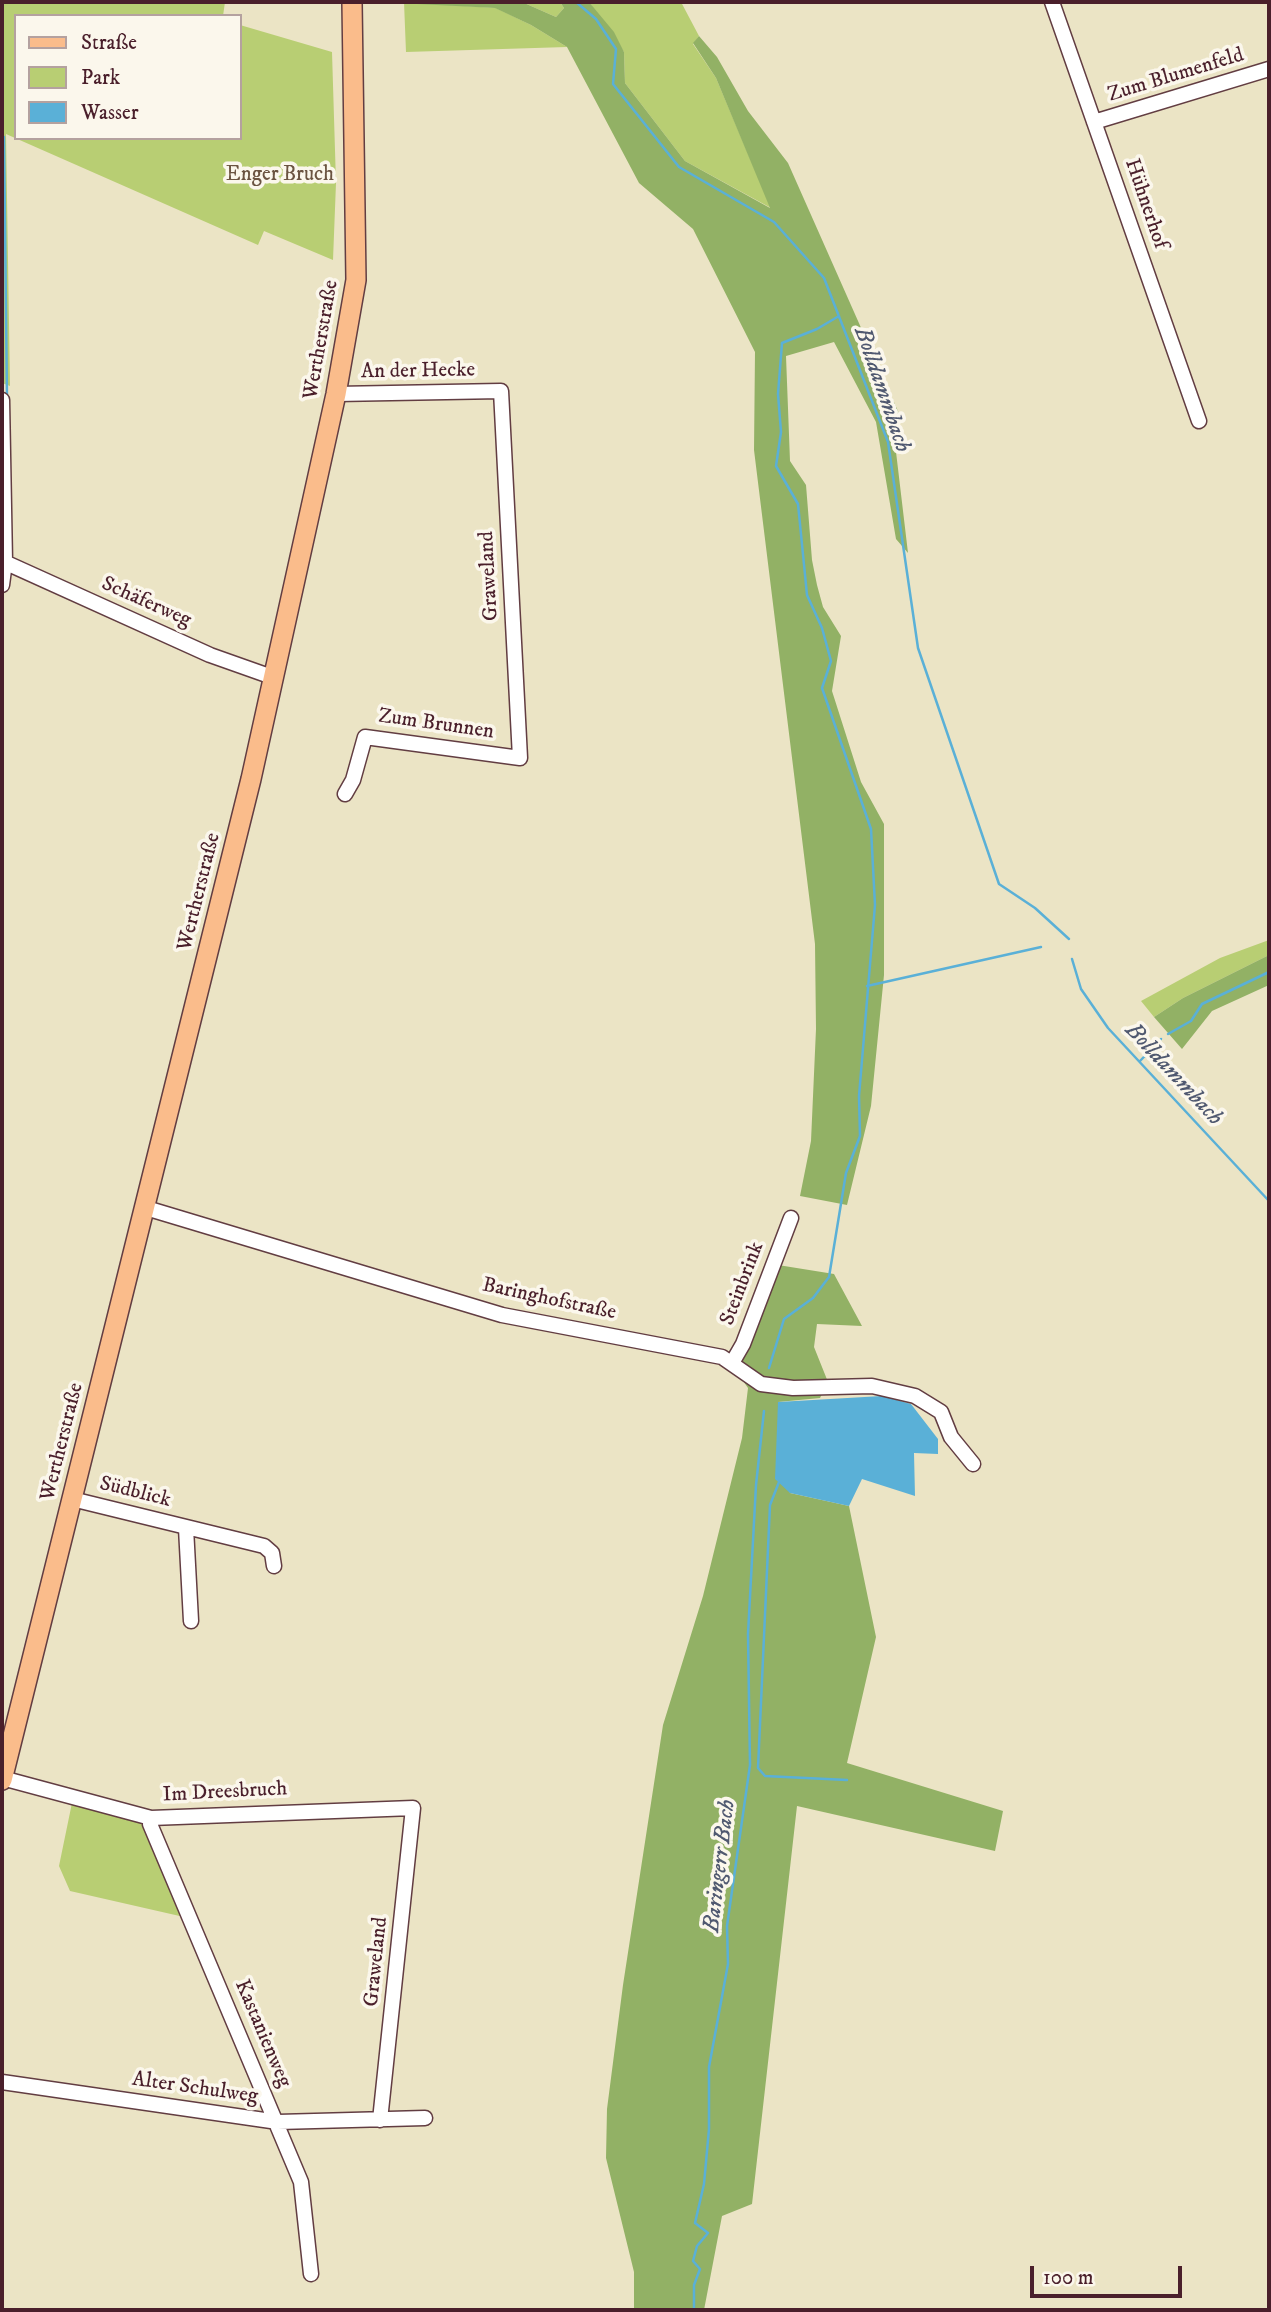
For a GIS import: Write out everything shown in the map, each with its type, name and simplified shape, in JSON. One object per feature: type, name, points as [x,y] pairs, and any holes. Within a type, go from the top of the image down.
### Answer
[{"type":"main road","name":"Wertherstraße","points":[[2,1779],[146,1208],[275,678],[336,394],[356,280],[352,2]]},
{"type":"street","name":"Hühnerhof","points":[[1052,2],[1199,421]]},
{"type":"street","name":"Zum Blumenfeld","points":[[1094,122],[1269,69]]},
{"type":"street","name":"An der Hecke","points":[[336,394],[501,391]]},
{"type":"street","name":"Graweland","points":[[501,391],[520,758]]},
{"type":"street","points":[[2,400],[2,585]]},
{"type":"street","name":"Schäferweg","points":[[4,561],[219,659],[275,678]]},
{"type":"street","name":"Zum Brunnen","points":[[345,794],[353,780],[365,737],[520,758]]},
{"type":"street","name":"Baringhofstraße","points":[[146,1208],[502,1315],[722,1357],[761,1384],[793,1388],[891,1388],[915,1396],[941,1412],[951,1437],[972,1464]]},
{"type":"street","name":"Steinbrink","points":[[732,1363],[743,1344],[791,1218]]},
{"type":"street","name":"Südblick","points":[[72,1499],[264,1546],[272,1553],[274,1566]]},
{"type":"street","name":"Südblick","points":[[186,1528],[191,1621]]},
{"type":"street","name":"Im Dreesbruch","points":[[2,1779],[150,1818],[413,1808]]},
{"type":"street","name":"Graweland","points":[[380,2120],[413,1808]]},
{"type":"street","name":"Kastanienweg","points":[[150,1818],[150,1824],[278,2122],[301,2182],[311,2274]]},
{"type":"street","name":"Alter Schulweg","points":[[2,2082],[278,2122],[425,2118]]},
{"type":"green space","name":"Enger Bruch","points":[[2,2],[225,2],[223,14],[14,14],[14,138],[6,134],[10,386],[2,383]]},
{"type":"green space","points":[[378,2],[522,2],[556,17],[564,8],[560,2],[589,2],[614,32],[624,52],[625,83],[685,161],[770,208],[716,78],[693,43],[699,36],[717,57],[748,111],[788,163],[901,418],[894,435],[908,553],[896,539],[876,422],[834,342],[786,356],[790,461],[806,485],[812,560],[823,607],[841,636],[832,691],[861,782],[884,824],[884,975],[871,1106],[847,1205],[800,1196],[811,1141],[816,1029],[815,944],[754,450],[755,352],[693,229],[639,183],[567,47],[531,25],[495,8]]},
{"type":"green space","points":[[404,2],[496,8],[567,47],[406,52]]},
{"type":"green space","points":[[522,2],[560,2],[564,8],[556,17]]},
{"type":"green space","points":[[589,2],[681,2],[699,36],[693,44],[716,78],[771,208],[685,161],[625,83],[624,52]]},
{"type":"green space","name":"Enger Bruch","points":[[242,26],[332,52],[336,183],[333,260],[264,231],[258,245],[20,140],[242,140]]},
{"type":"green space","points":[[1269,940],[1269,955],[1183,998],[1154,1017],[1141,1001],[1220,958]]},
{"type":"green space","points":[[1269,955],[1269,985],[1212,1011],[1182,1049],[1154,1017],[1183,998]]},
{"type":"green space","points":[[778,1265],[834,1274],[862,1326],[817,1324],[814,1347],[828,1382],[820,1398],[778,1402],[779,1439],[790,1493],[849,1506],[876,1637],[847,1763],[1003,1811],[995,1851],[797,1806],[752,2204],[722,2216],[704,2310],[634,2310],[634,2272],[606,2158],[607,2109],[623,1985],[663,1725],[703,1596],[742,1438],[748,1388],[737,1372]]},
{"type":"green space","points":[[73,1798],[138,1819],[144,1824],[184,1917],[70,1891],[59,1866]]},
{"type":"water","points":[[882,1396],[911,1404],[938,1439],[938,1454],[914,1453],[915,1496],[862,1479],[849,1506],[790,1493],[775,1479],[778,1402]]},
{"type":"waterway","name":"Bolldammbach","points":[[576,2],[596,19],[616,49],[613,84],[679,167],[774,222],[824,278],[888,442],[918,648],[999,884],[1035,908],[1069,939]]},
{"type":"waterway","points":[[4,137],[7,399]]},
{"type":"waterway","points":[[769,1368],[784,1319],[813,1298],[829,1277],[846,1173],[860,1136],[859,1096],[875,905],[871,829],[822,688],[831,661],[822,628],[807,595],[798,504],[776,466],[781,432],[778,394],[782,343],[817,329],[839,316]]},
{"type":"waterway","name":"Bolldammbach","points":[[867,986],[1041,947]]},
{"type":"waterway","name":"Bolldammbach","points":[[1072,959],[1081,989],[1108,1028],[1269,1201]]},
{"type":"waterway","points":[[1168,1034],[1191,1021],[1202,1004],[1269,972]]},
{"type":"waterway","points":[[1140,1061],[1161,1039]]},
{"type":"waterway","name":"Baringerr Bach","points":[[694,2310],[694,2285],[700,2269],[693,2261],[697,2246],[708,2233],[695,2223],[704,2184],[709,2129],[709,2067],[728,1964],[727,1926],[750,1765],[748,1634],[756,1485],[764,1411]]},
{"type":"waterway","points":[[779,1482],[770,1505],[758,1768],[765,1776],[847,1780]]}]
